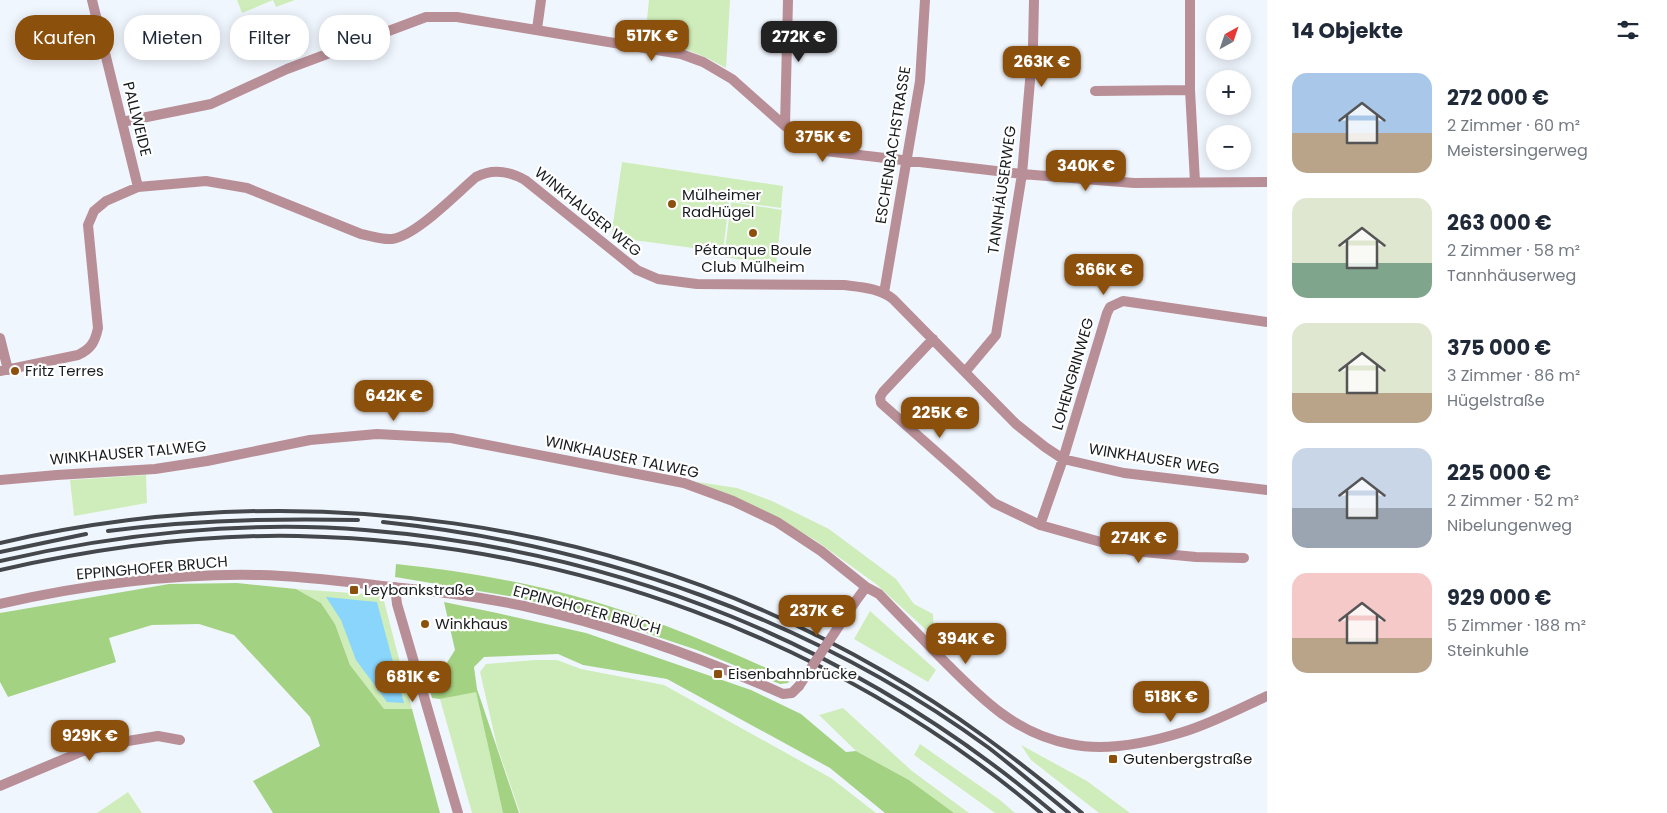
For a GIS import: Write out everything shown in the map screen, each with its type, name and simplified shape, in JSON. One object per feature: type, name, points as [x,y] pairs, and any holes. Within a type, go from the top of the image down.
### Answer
[{"type":"street","name":"PALLWEIDE","points":[[92,0],[138,187]]},
{"type":"street","points":[[537,29],[541,0]]},
{"type":"street","points":[[786,126],[788,0]]},
{"type":"street","name":"ESCHENBACHSTRASSE","points":[[884,293],[920,81],[925,0]]},
{"type":"street","name":"TANNHÄUSERWEG","points":[[965,372],[996,335],[1022,174],[1033,46],[1034,0]]},
{"type":"street","points":[[1190,0],[1190,90],[1195,182]]},
{"type":"street","points":[[122,122],[212,104],[287,69],[426,17],[457,17],[681,54],[703,62],[732,79],[786,126],[825,151],[1022,174],[1134,183],[1267,182]]},
{"type":"street","points":[[1095,91],[1190,90]]},
{"type":"street","name":"WINKHAUSER WEG","points":[[4,371],[78,355],[86,351],[94,343],[98,328],[88,225],[94,211],[106,202],[138,187],[206,181],[247,188],[361,234],[392,239],[409,232],[424,222],[482,173],[504,171],[525,180],[637,270],[658,279],[697,284],[844,285],[884,293],[893,299],[1016,424],[1063,459],[1124,473],[1267,490]]},
{"type":"street","name":"LOHENGRINWEG","points":[[1063,459],[1106,313],[1116,303],[1123,301],[1267,322]]},
{"type":"street","points":[[0,338],[4,371]]},
{"type":"street","points":[[933,339],[883,392],[880,397],[882,403],[994,503],[1040,525],[1133,551],[1196,558],[1244,558]]},
{"type":"street","name":"WINKHAUSER TALWEG","points":[[0,480],[155,469],[215,460],[310,440],[377,434],[451,438],[684,483],[734,502],[777,522],[821,551],[866,587],[879,594],[970,687],[998,712],[1024,728],[1048,738],[1072,745],[1104,747],[1138,744],[1185,732],[1267,696]]},
{"type":"street","points":[[1040,525],[1063,459]]},
{"type":"street","name":"EPPINGHOFER BRUCH","points":[[0,604],[111,584],[192,576],[260,575],[395,587],[469,596],[574,618],[722,667],[783,694],[792,693],[799,686],[866,587]]},
{"type":"street","points":[[395,587],[397,604],[458,813]]},
{"type":"street","points":[[0,786],[83,751],[158,736],[180,740]]},
{"type":"green space","points":[[237,0],[273,0],[242,13]]},
{"type":"green space","points":[[273,0],[295,0],[276,7]]},
{"type":"green space","points":[[649,0],[730,0],[726,68],[687,50],[645,39]]},
{"type":"green space","name":"Mülheimer RadHügel","points":[[622,162],[783,186],[781,208],[729,201],[723,252],[611,237]]},
{"type":"green space","name":"Pétanque Boule Club Mülheim","points":[[731,202],[782,210],[776,265],[724,257]]},
{"type":"green space","points":[[146,475],[147,503],[74,516],[70,480]]},
{"type":"green space","points":[[691,481],[737,488],[772,501],[829,529],[896,579],[914,604],[933,614],[934,637],[876,584],[815,540],[764,511]]},
{"type":"green space","points":[[396,564],[462,572],[506,580],[599,603],[683,632],[791,679],[788,683],[780,684],[697,650],[607,620],[515,597],[395,577]]},
{"type":"green space","points":[[237,583],[296,589],[321,603],[335,624],[350,665],[384,709],[412,709],[440,813],[273,813],[253,781],[320,746],[310,717],[234,635],[199,624],[152,625],[109,638],[116,662],[8,697],[0,682],[0,613],[169,584]]},
{"type":"green space","points":[[296,589],[379,595],[384,601],[412,709],[384,710],[350,665],[335,624],[321,603]]},
{"type":"green space","points":[[444,602],[586,633],[751,690],[801,714],[846,752],[856,751],[909,780],[954,813],[885,813],[830,768],[667,679],[583,665],[558,654],[484,657],[474,667],[477,689],[519,813],[503,813],[476,692],[440,699],[432,698],[425,671],[443,669],[455,650]]},
{"type":"green space","points":[[870,611],[936,670],[928,682],[854,639]]},
{"type":"green space","points":[[557,660],[581,669],[664,685],[831,778],[876,813],[520,813],[497,746],[480,672],[486,664]]},
{"type":"green space","points":[[476,691],[503,813],[472,813],[440,699]]},
{"type":"green space","points":[[843,708],[912,771],[969,813],[954,813],[909,780],[856,751],[819,715]]},
{"type":"green space","points":[[920,744],[1000,800],[1015,813],[995,813],[914,755]]},
{"type":"green space","points":[[1021,745],[1087,781],[1130,813],[1099,813],[1031,760]]},
{"type":"green space","points":[[128,792],[142,813],[97,813]]},
{"type":"water","points":[[326,597],[377,602],[404,703],[387,702],[356,660],[341,620]]},
{"type":"railway","points":[[0,543],[113,522],[227,512],[341,513],[454,523],[566,545],[675,576],[781,618],[883,671],[935,703],[986,738],[1082,813]]},
{"type":"railway","points":[[108,531],[171,524],[233,521],[295,519],[358,520]]},
{"type":"railway","points":[[383,522],[464,533],[544,549],[623,570],[701,595],[777,626],[850,662],[921,702],[989,748],[1069,813]]},
{"type":"railway","points":[[0,561],[90,543],[135,537],[228,528],[274,527],[320,527],[365,530],[461,541],[554,560],[644,585],[732,617],[817,656],[899,701],[978,754],[1054,813]]},
{"type":"railway","points":[[0,552],[86,534]]},
{"type":"railway","points":[[0,570],[74,555],[148,544],[223,537],[298,536],[399,542],[499,557],[598,580],[694,611],[786,650],[876,697],[961,751],[1041,813]]},
{"type":"place","name":"Mülheimer RadHügel","points":[[672,204]]},
{"type":"place","name":"Pétanque Boule Club Mülheim","points":[[753,233]]},
{"type":"place","name":"Fritz Terres","points":[[15,371]]},
{"type":"place","name":"Leybankstraße","points":[[354,590]]},
{"type":"place","name":"Winkhaus","points":[[425,624]]},
{"type":"place","name":"Eisenbahnbrücke","points":[[718,674]]},
{"type":"place","name":"Gutenbergstraße","points":[[1113,759]]}]
